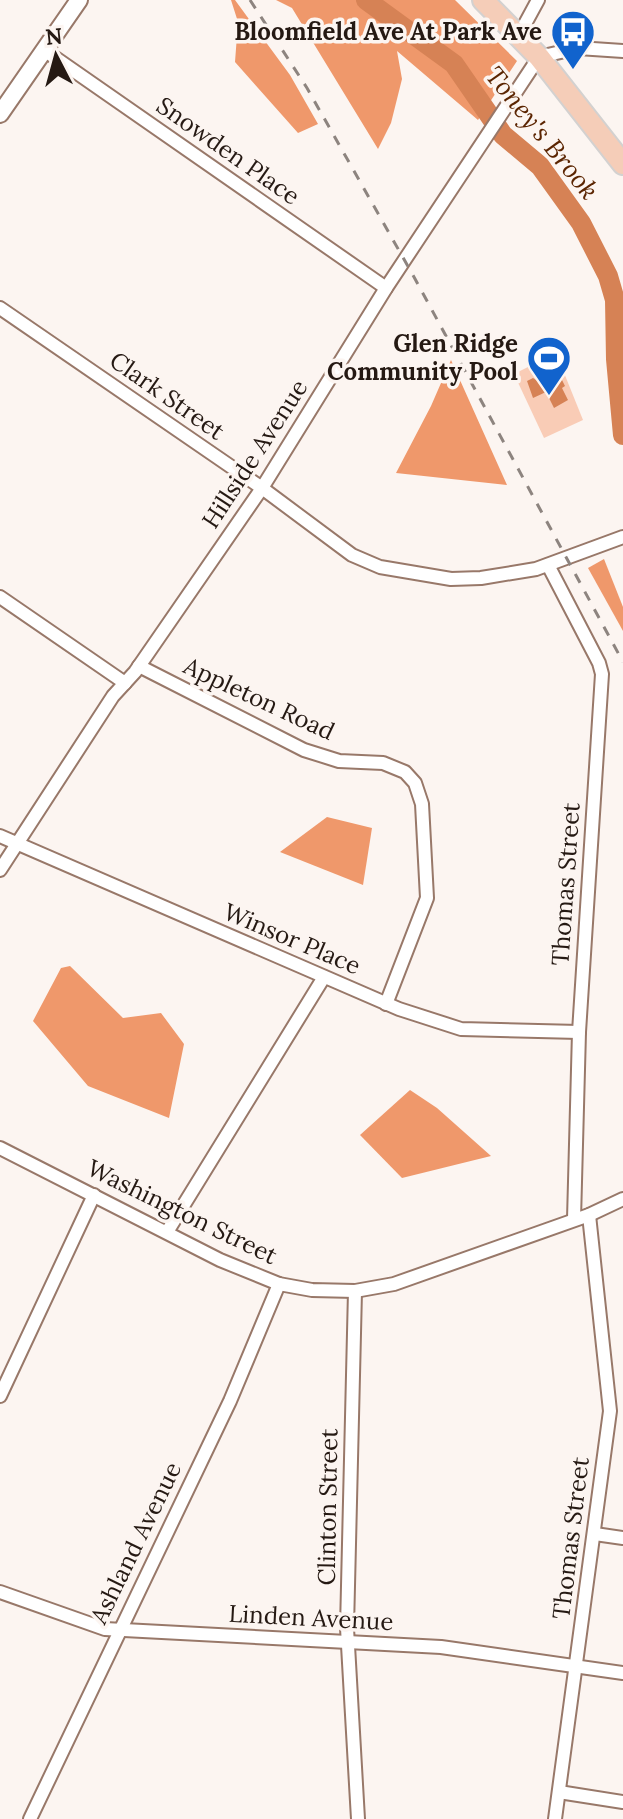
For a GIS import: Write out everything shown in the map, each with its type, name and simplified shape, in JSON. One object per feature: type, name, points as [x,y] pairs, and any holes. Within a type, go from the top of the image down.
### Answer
[{"type":"main road","points":[[483,0],[539,57],[623,164]]},
{"type":"street","points":[[0,114],[79,0]]},
{"type":"street","points":[[519,35],[538,0]]},
{"type":"street","points":[[539,57],[578,48],[623,51]]},
{"type":"street","name":"Snowden Place","points":[[44,50],[386,288]]},
{"type":"street","name":"Hillside Avenue","points":[[0,870],[113,696],[139,666],[262,488],[386,288],[539,57]]},
{"type":"street","name":"Clark Street","points":[[0,308],[262,488],[352,555],[380,567],[465,579],[508,574],[548,565],[623,537]]},
{"type":"street","name":"Thomas Street","points":[[548,565],[602,674],[579,1032],[574,1219]]},
{"type":"street","points":[[0,597],[125,683]]},
{"type":"street","name":"Appleton Road","points":[[139,666],[304,750],[339,761],[383,763],[405,772],[415,783],[422,804],[427,898],[386,1004]]},
{"type":"street","name":"Winsor Place","points":[[0,836],[386,1004],[461,1029],[579,1032]]},
{"type":"street","points":[[167,1232],[324,977]]},
{"type":"street","name":"Washington Street","points":[[0,1148],[220,1260],[279,1284],[312,1290],[355,1291],[394,1284],[589,1215],[623,1199]]},
{"type":"street","points":[[0,1396],[94,1195]]},
{"type":"street","name":"Thomas Street","points":[[555,1819],[610,1411],[589,1215]]},
{"type":"street","name":"Ashland Avenue","points":[[30,1819],[230,1401],[279,1284]]},
{"type":"street","name":"Clinton Street","points":[[355,1291],[348,1642],[358,1819]]},
{"type":"street","points":[[595,1534],[623,1538]]},
{"type":"street","name":"Linden Avenue","points":[[0,1592],[105,1629],[441,1647],[623,1673]]},
{"type":"street","points":[[559,1792],[623,1802]]},
{"type":"shaded area","points":[[231,0],[235,0],[290,75],[318,124],[298,133],[235,62],[238,22]]},
{"type":"shaded area","points":[[276,0],[455,0],[517,61],[478,120],[397,51],[402,79],[391,123],[378,149],[292,8]]},
{"type":"shaded area","name":"Glen Ridge Community Pool","points":[[556,353],[583,420],[544,438],[514,374]]},
{"type":"shaded area","points":[[451,360],[507,485],[396,473]]},
{"type":"shaded area","points":[[551,366],[565,386],[562,388],[568,400],[554,408],[546,392],[533,398],[527,381],[533,378],[541,383],[537,373]]},
{"type":"shaded area","points":[[604,559],[623,607],[623,631],[588,568]]},
{"type":"shaded area","points":[[327,817],[372,828],[363,885],[280,852]]},
{"type":"shaded area","points":[[70,966],[123,1018],[161,1013],[184,1044],[169,1118],[88,1086],[33,1021],[61,968]]},
{"type":"shaded area","points":[[410,1090],[437,1108],[491,1156],[402,1178],[360,1135]]},
{"type":"waterway","name":"Toney's Brook","points":[[366,0],[454,64],[503,135],[540,166],[581,223],[608,276],[615,300],[616,359],[623,435]]},
{"type":"railway","points":[[250,0],[307,88],[414,277],[623,662]]},
{"type":"place","name":"Bloomfield Ave At Park Ave","points":[[573,71]]},
{"type":"place","name":"Glen Ridge Community Pool","points":[[549,397]]}]
